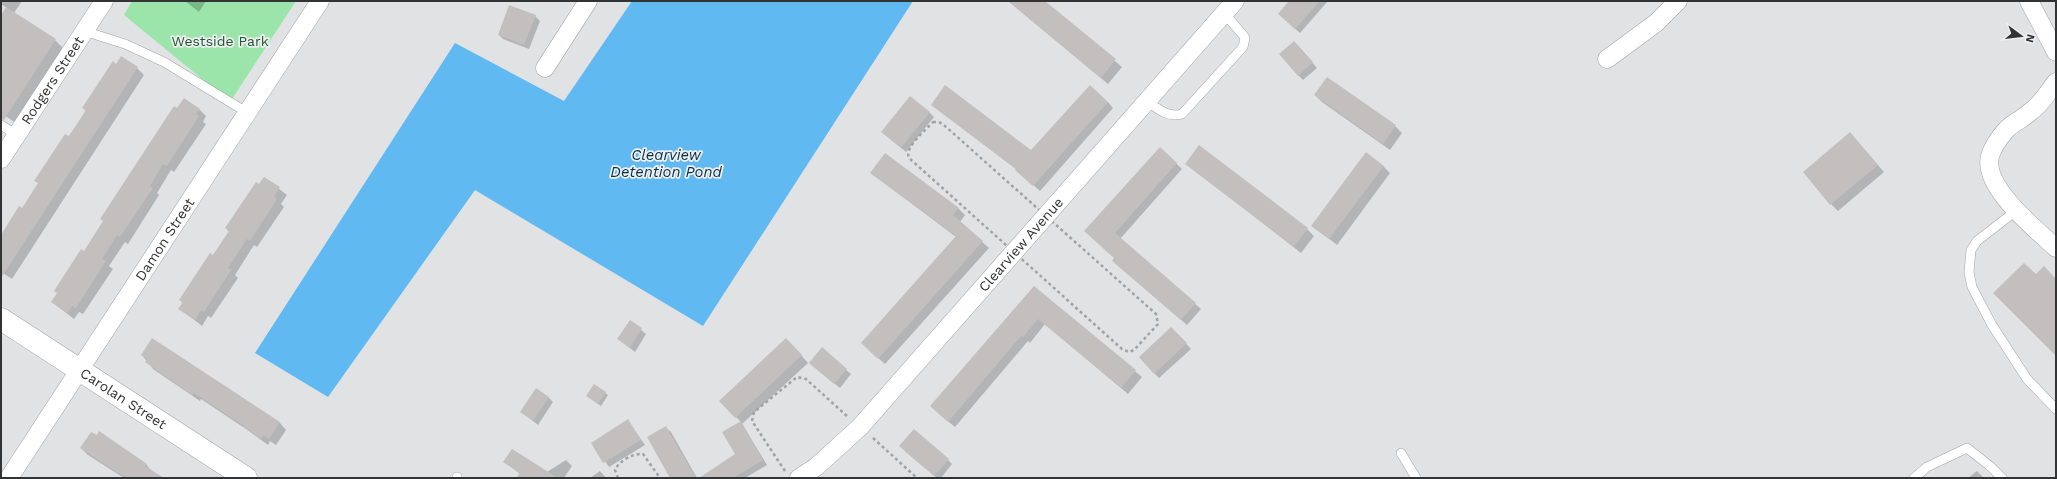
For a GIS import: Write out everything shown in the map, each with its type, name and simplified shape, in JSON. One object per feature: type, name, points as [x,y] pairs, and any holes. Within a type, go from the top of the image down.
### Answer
[{"type":"street","name":"Rodgers Street","points":[[1,159],[104,1]]},
{"type":"street","name":"Damon Street","points":[[9,478],[320,1]]},
{"type":"street","points":[[545,68],[588,1]]},
{"type":"street","points":[[1607,59],[1656,23],[1678,1]]},
{"type":"street","points":[[2029,1],[2056,52]]},
{"type":"street","name":"Clearview Avenue","points":[[792,475],[816,467],[860,427],[1229,7]]},
{"type":"street","points":[[2056,82],[2032,111],[2007,129],[1996,142],[1990,158],[1990,170],[1998,189],[2056,248]]},
{"type":"street","name":"Carolan Street","points":[[1,319],[246,478]]},
{"type":"lane","points":[[1146,101],[1166,114],[1175,116],[1182,114],[1243,47],[1245,38],[1229,7]]},
{"type":"lane","points":[[84,31],[125,44],[164,62],[248,113]]},
{"type":"lane","points":[[1,125],[17,135]]},
{"type":"lane","points":[[2017,210],[1977,241],[1971,250],[1969,272],[1972,287],[1992,325],[2027,379],[2056,409]]},
{"type":"lane","points":[[1914,478],[1927,467],[1967,448],[1990,466],[2002,478]]},
{"type":"lane","points":[[1401,453],[1416,478]]},
{"type":"path","points":[[792,475],[752,421],[752,416],[754,412],[797,377],[806,379],[917,478]]},
{"type":"path","points":[[618,478],[615,470],[617,466],[634,454],[643,454],[660,478]]},
{"type":"green space","name":"Westside Park","points":[[132,1],[296,1],[230,102],[124,15]]},
{"type":"water","name":"Clearview Detention Pond","points":[[632,1],[913,1],[703,326],[475,190],[328,397],[255,353],[455,43],[564,101]]},
{"type":"building","points":[[1008,1],[1045,1],[1116,59],[1101,78]]},
{"type":"building","points":[[1289,1],[1320,1],[1295,29],[1278,14]]},
{"type":"building","points":[[509,5],[536,15],[524,45],[498,35]]},
{"type":"building","points":[[6,7],[56,39],[4,120],[1,119],[1,15]]},
{"type":"building","points":[[1294,41],[1313,62],[1298,76],[1279,54]]},
{"type":"building","points":[[121,56],[138,67],[1,278],[1,235],[19,206],[22,208],[38,183],[34,181],[65,134],[69,136],[86,110],[82,108],[113,61],[116,64]]},
{"type":"building","points":[[1327,77],[1396,125],[1383,144],[1314,95]]},
{"type":"building","points":[[945,85],[1031,150],[1090,85],[1108,102],[1033,186],[1015,170],[1016,169],[931,105]]},
{"type":"building","points":[[910,96],[930,112],[901,148],[881,132]]},
{"type":"building","points":[[184,98],[200,109],[196,114],[199,116],[167,166],[163,164],[150,186],[153,188],[120,237],[117,235],[102,259],[106,261],[76,308],[72,306],[67,313],[51,302],[57,293],[54,291],[81,249],[84,251],[103,221],[100,219],[174,106],[177,108]]},
{"type":"building","points":[[1850,132],[1878,165],[1830,205],[1803,172]]},
{"type":"building","points":[[1199,145],[1308,228],[1294,247],[1185,164]]},
{"type":"building","points":[[1160,147],[1177,163],[1115,233],[1196,303],[1181,320],[1112,261],[1114,258],[1084,231]]},
{"type":"building","points":[[1366,152],[1384,166],[1329,239],[1311,226]]},
{"type":"building","points":[[885,153],[959,208],[953,215],[983,241],[878,359],[861,343],[956,236],[870,173]]},
{"type":"building","points":[[264,177],[280,187],[274,197],[277,199],[250,241],[247,239],[228,268],[231,270],[204,312],[201,310],[195,320],[178,309],[183,302],[179,300],[210,253],[213,255],[229,231],[225,228],[256,182],[259,184]]},
{"type":"building","points":[[2024,263],[2036,274],[2044,266],[2056,279],[2056,356],[1993,293]]},
{"type":"building","points":[[1034,286],[1136,370],[1121,388],[1038,319],[1023,337],[1021,336],[948,422],[930,406]]},
{"type":"building","points":[[630,320],[642,328],[630,348],[617,339]]},
{"type":"building","points":[[1171,327],[1187,343],[1154,374],[1139,357]]},
{"type":"building","points":[[152,338],[280,422],[269,439],[263,435],[261,439],[194,393],[192,395],[145,362],[147,359],[141,355]]},
{"type":"building","points":[[786,338],[802,355],[735,418],[719,401]]},
{"type":"building","points":[[822,347],[847,369],[834,384],[809,363]]},
{"type":"building","points":[[594,384],[606,392],[598,404],[586,396]]},
{"type":"building","points":[[536,388],[549,397],[533,421],[520,412]]},
{"type":"building","points":[[628,419],[641,440],[603,463],[591,443]]},
{"type":"building","points":[[741,421],[763,460],[733,478],[699,478],[735,454],[722,432]]},
{"type":"building","points":[[666,426],[696,478],[670,478],[647,437]]},
{"type":"building","points":[[914,429],[949,459],[934,476],[899,446]]},
{"type":"building","points":[[99,431],[147,464],[145,466],[164,478],[126,478],[80,448],[91,432],[97,435]]},
{"type":"building","points":[[512,449],[558,478],[516,478],[520,473],[503,462]]}]
